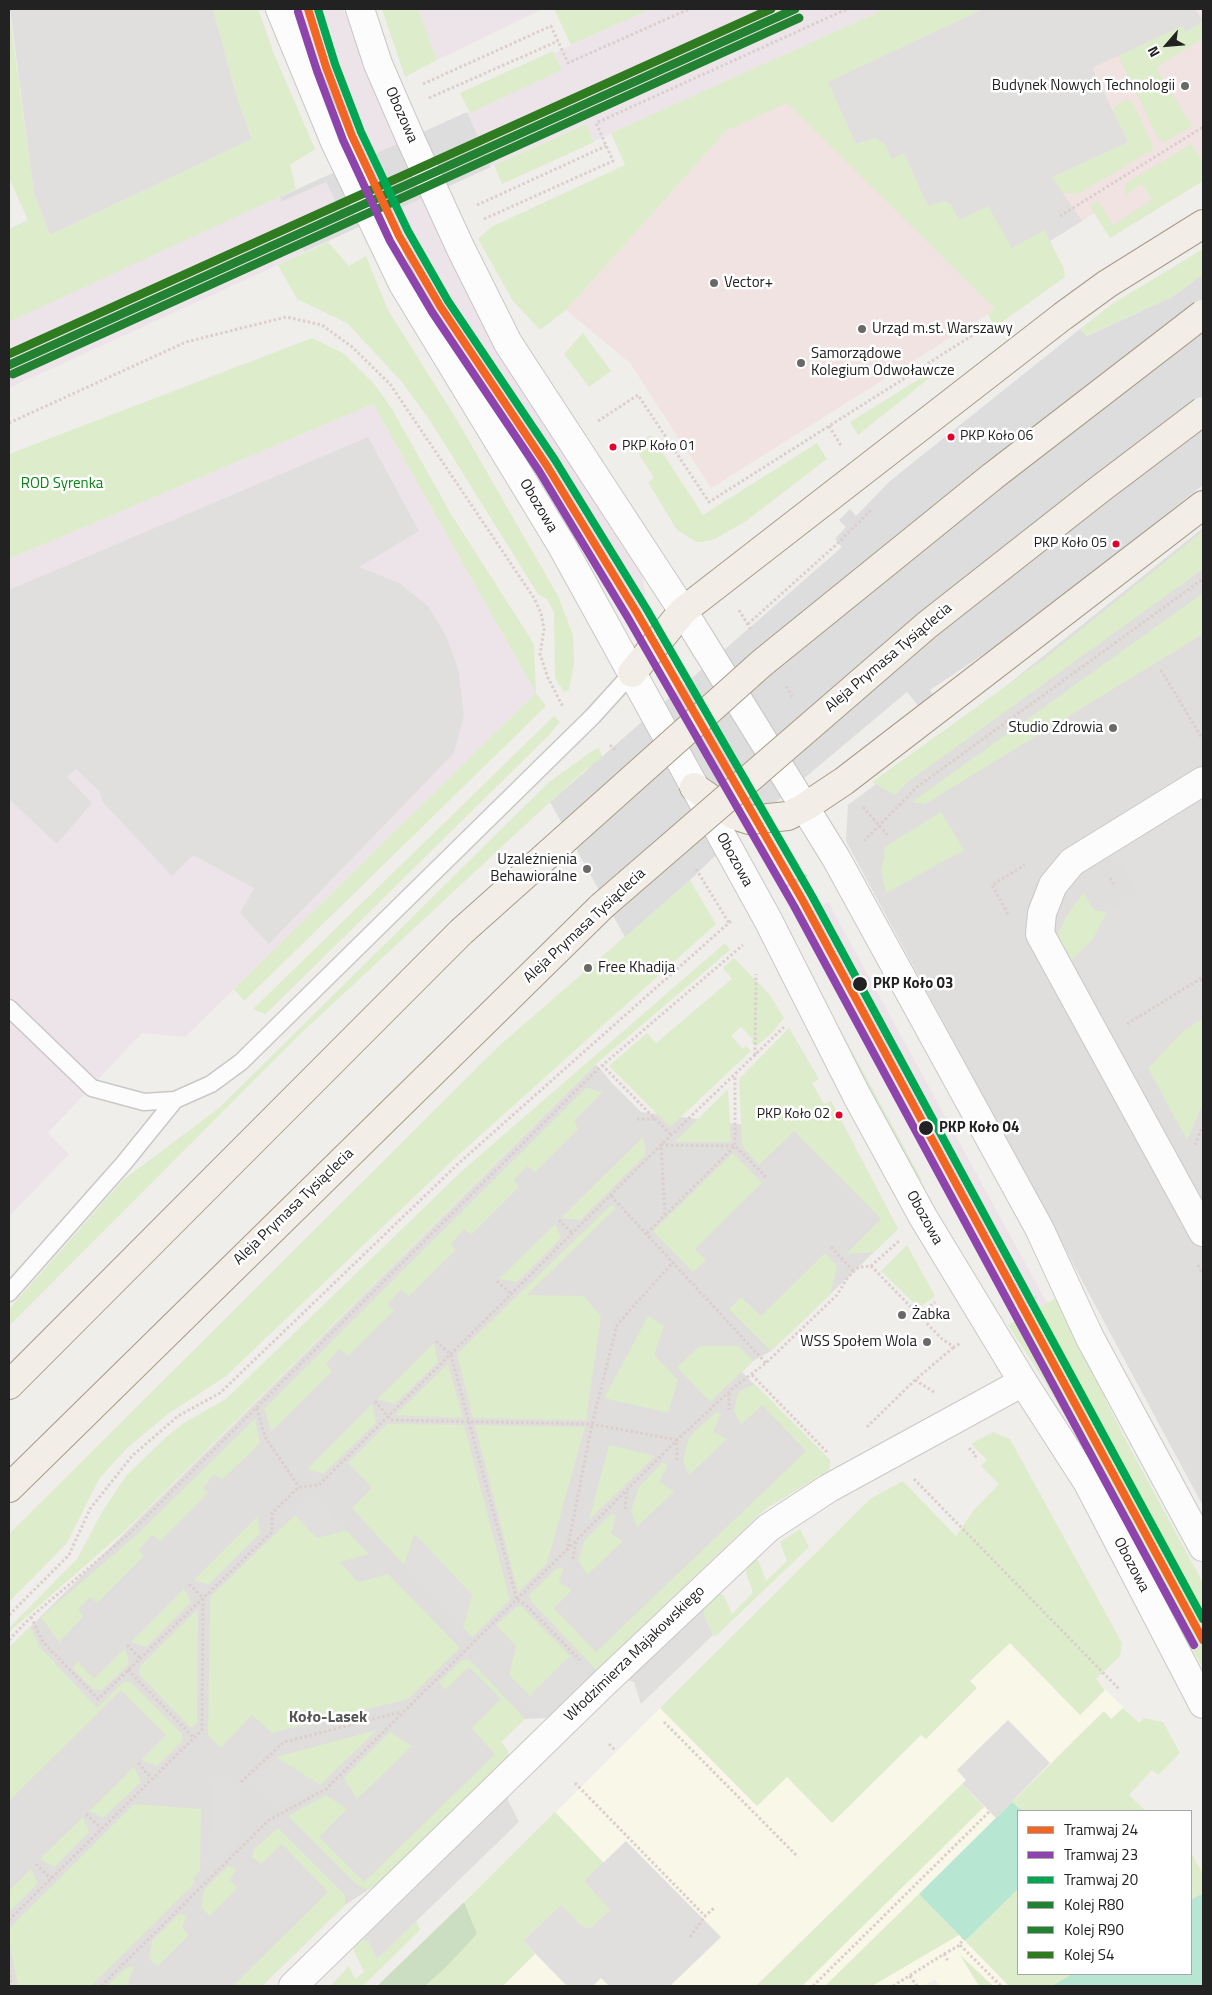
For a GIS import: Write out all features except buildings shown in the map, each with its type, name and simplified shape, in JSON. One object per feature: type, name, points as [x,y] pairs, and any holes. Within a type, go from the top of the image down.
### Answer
[{"type":"main road","points":[[632,673],[683,611],[1063,316],[1107,284],[1203,224]]},
{"type":"main road","points":[[9,1385],[462,932],[564,840],[762,663],[993,476],[1203,314]]},
{"type":"main road","name":"Aleja Prymasa Tysiąclecia","points":[[9,1488],[602,906],[927,626],[1100,489],[1203,411]]},
{"type":"main road","points":[[694,788],[734,815],[749,820],[788,816],[805,807],[844,781],[1203,506]]},
{"type":"street","name":"Obozowa","points":[[280,9],[334,142],[403,284],[562,546],[757,902],[857,1096],[923,1217],[952,1268],[990,1325],[1023,1382],[1088,1483],[1203,1704]]},
{"type":"street","name":"Obozowa","points":[[360,9],[378,64],[411,140],[460,247],[508,343],[683,611],[836,858],[1039,1228],[1090,1338],[1203,1547]]},
{"type":"street","points":[[1203,781],[1072,862],[1053,885],[1042,913],[1040,934],[1203,1232]]},
{"type":"street","name":"Włodzimierza Majakowskiego","points":[[292,1986],[603,1684],[768,1528],[851,1476],[1023,1382]]},
{"type":"lane","points":[[9,1008],[92,1088],[144,1102],[174,1100],[211,1084],[241,1062],[620,688],[632,673]]},
{"type":"lane","points":[[9,1293],[124,1163],[174,1100]]},
{"type":"path","points":[[414,88],[551,26],[568,63],[689,9]]},
{"type":"path","points":[[475,223],[613,161],[596,123],[848,9]]},
{"type":"path","points":[[420,102],[558,41]]},
{"type":"path","points":[[1060,216],[1203,127]]},
{"type":"path","points":[[468,209],[606,146]]},
{"type":"path","points":[[9,423],[186,342],[286,317],[322,325],[350,346],[390,384],[534,598],[542,613],[544,629],[540,654],[559,700],[578,729]]},
{"type":"path","points":[[597,422],[638,394],[709,502],[984,328]]},
{"type":"path","points":[[829,426],[845,452]]},
{"type":"path","points":[[748,624],[838,544]]},
{"type":"path","points":[[757,902],[862,842],[917,787],[1203,579]]},
{"type":"path","points":[[1161,670],[1203,740]]},
{"type":"path","points":[[610,745],[620,757]]},
{"type":"path","points":[[858,800],[889,837]]},
{"type":"path","points":[[694,866],[734,930]]},
{"type":"path","points":[[9,1614],[69,1555],[90,1509],[132,1456],[178,1416],[220,1393],[459,1163],[729,923]]},
{"type":"path","points":[[9,1640],[31,1617],[130,1533],[602,1065],[744,944],[739,937]]},
{"type":"path","points":[[755,1056],[756,972]]},
{"type":"path","points":[[1098,1042],[1202,978],[1203,983]]},
{"type":"path","points":[[31,1617],[43,1642],[98,1698],[272,1532],[272,1513],[299,1487],[320,1487],[388,1416],[452,1355],[661,1145],[785,1026]]},
{"type":"path","points":[[602,1065],[672,1136]]},
{"type":"path","points":[[647,1234],[735,1146],[735,1075]]},
{"type":"path","points":[[637,1118],[655,1119]]},
{"type":"path","points":[[661,1145],[735,1146],[767,1178]]},
{"type":"path","points":[[661,1145],[665,1215]]},
{"type":"path","points":[[611,1196],[766,1363]]},
{"type":"path","points":[[559,1220],[573,1234]]},
{"type":"path","points":[[101,1986],[269,1820],[326,1789],[677,1440],[729,1392],[766,1363],[837,1295],[859,1267],[871,1266],[906,1234]]},
{"type":"path","points":[[831,1248],[854,1272]]},
{"type":"path","points":[[567,1551],[592,1424],[617,1325],[673,1262]]},
{"type":"path","points":[[871,1266],[942,1339],[954,1347]]},
{"type":"path","points":[[497,1281],[512,1295]]},
{"type":"path","points":[[1014,1310],[1041,1294]]},
{"type":"path","points":[[919,1316],[941,1297]]},
{"type":"path","points":[[863,1432],[915,1380],[954,1347],[967,1340]]},
{"type":"path","points":[[436,1341],[452,1355],[517,1600],[525,1604],[603,1684]]},
{"type":"path","points":[[752,1375],[851,1476]]},
{"type":"path","points":[[729,1392],[729,1410]]},
{"type":"path","points":[[375,1402],[391,1420],[592,1424],[677,1440]]},
{"type":"path","points":[[257,1407],[265,1437],[299,1487]]},
{"type":"path","points":[[677,1440],[677,1460]]},
{"type":"path","points":[[912,1477],[1120,1690]]},
{"type":"path","points":[[625,1509],[628,1490]]},
{"type":"path","points":[[573,1559],[576,1542]]},
{"type":"path","points":[[9,1920],[202,1730],[203,1598],[189,1584]]},
{"type":"path","points":[[127,1645],[140,1658]]},
{"type":"path","points":[[128,1670],[194,1738]]},
{"type":"path","points":[[241,1782],[284,1742],[402,1712]]},
{"type":"path","points":[[664,1722],[798,1857]]},
{"type":"path","points":[[609,1744],[616,1751]]},
{"type":"path","points":[[138,1763],[152,1779]]},
{"type":"path","points":[[574,1783],[705,1916]]},
{"type":"path","points":[[813,1986],[989,1812]]},
{"type":"path","points":[[86,1814],[102,1829]]},
{"type":"path","points":[[36,1864],[51,1879]]},
{"type":"path","points":[[690,1937],[705,1916],[714,1908]]},
{"type":"path","points":[[893,1986],[960,1946],[963,1938]]},
{"type":"path","points":[[960,1946],[1001,1986]]},
{"type":"path","points":[[944,1954],[948,1961]]},
{"type":"path","points":[[9,1970],[12,1986]]},
{"type":"path","points":[[910,1976],[917,1986]]},
{"type":"shaded area","points":[[10,9],[213,9],[238,101],[252,139],[50,235],[34,194]]},
{"type":"shaded area","points":[[298,9],[343,9],[476,307],[642,575],[646,595],[640,618],[631,629],[609,583],[569,514],[413,278],[319,77]]},
{"type":"shaded area","points":[[418,9],[543,9],[437,60]]},
{"type":"shaded area","points":[[651,9],[885,9],[594,141],[585,124],[491,166],[467,114],[562,70],[554,53]]},
{"type":"shaded area","points":[[983,9],[1203,9],[1203,181],[1110,238],[1094,213],[1050,241],[1064,269],[988,314],[711,488],[630,363],[566,310],[726,131]]},
{"type":"shaded area","points":[[983,9],[1195,9],[1203,21],[1186,32],[1182,26],[1092,68],[1128,142],[1052,177],[1082,221],[1050,241],[1044,230],[1012,248],[988,206],[959,220],[951,205],[945,201],[928,206],[904,153],[892,159],[885,144],[875,138],[856,144],[828,82]]},
{"type":"shaded area","points":[[326,181],[347,227],[303,247],[304,252],[278,265],[9,388],[9,254],[280,197],[281,202]]},
{"type":"shaded area","points":[[373,404],[536,693],[185,1037],[142,1033],[48,1133],[69,1154],[9,1217],[9,559]]},
{"type":"shaded area","points":[[368,437],[419,531],[359,567],[399,583],[428,606],[446,636],[458,668],[464,715],[454,753],[269,944],[240,913],[254,888],[193,855],[172,876],[102,801],[100,792],[76,769],[67,777],[92,803],[57,844],[9,799],[9,590]]},
{"type":"shaded area","points":[[1203,528],[1203,1506],[846,841],[848,805],[986,702]]},
{"type":"shaded area","points":[[1198,803],[1203,804],[1203,1018],[1183,1031],[1148,1068],[1129,1079],[1067,965],[1093,939],[1107,912],[1138,894],[1112,848],[1187,804],[1189,808]]},
{"type":"shaded area","points":[[828,902],[1047,1303],[1019,1319],[801,917]]},
{"type":"shaded area","points":[[596,1064],[641,1112],[794,1131],[831,1101],[898,1229],[771,1351],[753,1361],[742,1372],[830,1460],[829,1470],[765,1509],[596,1670],[593,1677],[546,1718],[525,1719],[501,1742],[508,1751],[508,1757],[377,1884],[345,1905],[262,1986],[9,1986],[9,1648]]},
{"type":"shaded area","points":[[903,1481],[1143,1728],[1152,1769],[1129,1795],[1145,1810],[1017,1810],[1017,1975],[1192,1975],[1192,1854],[1203,1874],[1203,1986],[940,1986],[935,1979],[924,1986],[377,1986],[562,1806],[871,1498]]},
{"type":"shaded area","points":[[314,1496],[346,1530],[317,1538],[295,1515]]},
{"type":"shaded area","points":[[415,1534],[472,1595],[463,1627],[404,1565]]},
{"type":"shaded area","points":[[704,1606],[704,1615],[713,1635],[641,1704],[634,1682],[627,1680]]},
{"type":"shaded area","points":[[570,1656],[589,1676],[593,1677],[552,1717],[543,1717],[526,1700]]},
{"type":"shaded area","points":[[1008,1720],[1050,1763],[996,1818],[962,1784],[966,1780],[957,1770]]},
{"type":"shaded area","points":[[276,1757],[320,1785],[279,1807],[253,1779]]},
{"type":"shaded area","points":[[211,1783],[230,1783],[239,1794],[240,1841],[221,1859],[209,1859]]},
{"type":"shaded area","points":[[509,1796],[508,1800],[519,1822],[377,1959],[368,1941],[362,1940]]},
{"type":"shaded area","points":[[626,1841],[721,1937],[670,1986],[609,1986],[601,1978],[593,1986],[567,1986],[523,1941],[561,1905],[581,1925],[590,1928],[610,1910],[584,1881]]},
{"type":"green space","points":[[9,9],[34,194],[50,235],[252,139],[238,101],[213,9],[258,9],[274,54],[315,149],[290,165],[296,189],[9,322],[9,229],[28,220],[9,178]]},
{"type":"green space","points":[[382,9],[418,9],[437,60],[405,77]]},
{"type":"green space","points":[[554,9],[651,9],[571,45]]},
{"type":"green space","points":[[885,9],[983,9],[829,82],[856,144],[875,138],[885,144],[892,158],[904,153],[928,205],[945,201],[955,210],[988,206],[1044,230],[1064,269],[1065,277],[995,327],[988,314],[995,309],[787,103],[726,131],[566,310],[540,330],[513,301],[478,239],[491,227],[625,165],[611,133]]},
{"type":"green space","points":[[1203,21],[1203,38],[1156,68],[1192,126],[1163,143],[1158,138],[1119,58],[1121,54],[1182,26],[1186,31]]},
{"type":"green space","points":[[553,51],[562,70],[470,113],[460,93]]},
{"type":"green space","points":[[1126,100],[1132,101],[1153,146],[1152,150],[1078,194],[1063,193],[1052,177],[1128,142],[1113,111],[1115,106]]},
{"type":"green space","points":[[586,124],[594,142],[502,184],[494,165]]},
{"type":"green space","points":[[1191,144],[1203,163],[1203,181],[1110,238],[1090,206],[1098,201],[1113,225],[1152,200],[1142,184],[1125,195],[1125,184]]},
{"type":"green space","points":[[328,242],[349,266],[366,256],[388,310],[457,420],[558,596],[573,635],[574,663],[569,690],[564,692],[555,678],[554,612],[547,599],[538,594],[431,422],[402,382],[347,323],[297,299],[278,265]]},
{"type":"green space","points":[[1203,249],[1203,274],[1172,297],[1086,336],[1080,329],[1112,304]]},
{"type":"green space","points":[[583,333],[611,371],[589,387],[564,354]]},
{"type":"green space","name":"ROD Syrenka","points":[[312,338],[343,353],[375,385],[392,409],[451,514],[534,644],[536,693],[373,404],[9,559],[9,454]]},
{"type":"green space","points":[[937,368],[937,372],[858,435],[850,422]]},
{"type":"green space","points":[[651,435],[703,515],[817,443],[827,459],[746,521],[715,539],[697,542],[677,530],[648,482],[654,478],[636,449],[630,453],[628,450]]},
{"type":"green space","points":[[1203,531],[1203,569],[909,781],[895,795],[872,782],[1048,656]]},
{"type":"green space","points":[[1203,593],[1203,634],[925,804],[912,802]]},
{"type":"green space","points":[[536,693],[546,706],[244,1001],[234,989]]},
{"type":"green space","points":[[554,716],[560,722],[549,735],[270,1010],[265,1014],[253,1009]]},
{"type":"green space","points":[[599,748],[604,760],[586,769],[296,1038],[9,1326],[9,1309],[123,1180],[219,1108],[548,783]]},
{"type":"green space","points":[[941,812],[964,850],[886,893],[881,870],[885,852],[883,848]]},
{"type":"green space","points":[[690,880],[716,924],[455,1158],[225,1377],[169,1413],[126,1449],[99,1479],[67,1543],[9,1602],[9,1534],[500,1045]]},
{"type":"green space","points":[[1083,893],[1094,910],[1107,912],[1093,939],[1067,965],[1056,938],[1066,917]]},
{"type":"green space","points":[[784,926],[922,1180],[917,1183]]},
{"type":"green space","points":[[725,943],[730,950],[596,1064],[127,1529],[9,1632],[9,1628],[77,1559],[102,1512],[126,1476],[165,1438],[184,1423],[226,1399],[463,1170]]},
{"type":"green space","points":[[734,958],[770,995],[784,1018],[771,1034],[756,1046],[751,1042],[753,1039],[741,1027],[731,1036],[743,1049],[746,1046],[751,1051],[670,1127],[609,1066],[647,1033],[656,1043],[732,979],[723,968]]},
{"type":"green space","points":[[1203,1018],[1203,1104],[1187,1140],[1148,1068],[1183,1031]]},
{"type":"green space","points":[[789,1028],[819,1079],[812,1083],[824,1104],[831,1101],[898,1229],[874,1252],[846,1254],[881,1219],[794,1131],[759,1165],[742,1146],[739,1079]]},
{"type":"green space","points":[[586,1088],[603,1092],[574,1121],[578,1129],[535,1172],[527,1166],[514,1180],[519,1187],[471,1235],[464,1229],[451,1244],[456,1250],[409,1296],[400,1290],[388,1304],[394,1311],[348,1356],[339,1349],[326,1364],[332,1371],[271,1432],[264,1409]]},
{"type":"green space","points":[[728,1089],[731,1142],[675,1142]]},
{"type":"green space","points":[[643,1137],[646,1154],[580,1220],[561,1218]]},
{"type":"green space","points":[[733,1153],[762,1183],[695,1249],[706,1260],[693,1272],[653,1231]]},
{"type":"green space","points":[[611,1205],[616,1208],[527,1295],[583,1296],[601,1316],[586,1420],[473,1418],[457,1354]]},
{"type":"green space","points":[[555,1224],[561,1238],[517,1282],[499,1279]]},
{"type":"green space","points":[[907,1245],[935,1296],[919,1308],[881,1271]]},
{"type":"green space","points":[[825,1253],[837,1266],[830,1295],[771,1351],[729,1309],[741,1297],[761,1316]]},
{"type":"green space","points":[[1056,1298],[1122,1433],[1203,1583],[1203,1669],[1087,1453],[1008,1325]]},
{"type":"green space","points":[[648,1316],[664,1326],[654,1355],[678,1380],[668,1413],[604,1398]]},
{"type":"green space","points":[[434,1343],[438,1362],[395,1404],[377,1399]]},
{"type":"green space","points":[[700,1346],[739,1346],[753,1361],[710,1402],[677,1367]]},
{"type":"green space","points":[[448,1364],[463,1418],[395,1415]]},
{"type":"green space","points":[[755,1384],[830,1460],[829,1470],[765,1509],[596,1670],[531,1601],[529,1595],[556,1569],[564,1567],[559,1583],[572,1590],[554,1608],[596,1652],[806,1451],[762,1405],[741,1425],[734,1411],[738,1392]]},
{"type":"green space","points":[[372,1404],[376,1423],[323,1474],[307,1469]]},
{"type":"green space","points":[[716,1412],[721,1414],[713,1432],[727,1439],[689,1475],[683,1461],[689,1437]]},
{"type":"green space","points":[[255,1419],[260,1443],[222,1480],[214,1474],[203,1488],[208,1493],[160,1541],[152,1535],[139,1550],[144,1556],[97,1603],[90,1597],[78,1610],[84,1616],[59,1642],[41,1617],[133,1538]]},
{"type":"green space","points":[[387,1424],[464,1425],[510,1600],[472,1637],[463,1627],[472,1595],[414,1535],[404,1565],[352,1508],[372,1488],[348,1463]]},
{"type":"green space","points":[[475,1425],[585,1427],[547,1563],[518,1592]]},
{"type":"green space","points":[[993,1432],[1010,1439],[1122,1643],[1120,1656],[1096,1679],[1105,1690],[1080,1715],[1010,1643],[970,1681],[977,1688],[926,1739],[921,1735],[832,1823],[787,1777],[757,1806],[660,1708],[871,1498],[903,1481],[956,1536],[973,1511],[999,1484],[981,1466],[987,1460],[971,1444]]},
{"type":"green space","points":[[609,1445],[655,1456],[589,1520]]},
{"type":"green space","points":[[663,1462],[668,1465],[659,1482],[674,1491],[637,1527],[631,1511],[639,1487]]},
{"type":"green space","points":[[611,1514],[616,1515],[611,1534],[623,1541],[587,1575],[578,1560],[585,1540]]},
{"type":"green space","points":[[295,1515],[317,1538],[346,1530],[369,1554],[340,1562],[358,1582],[388,1574],[460,1648],[408,1699],[272,1733],[252,1715],[221,1748],[208,1735],[210,1597]]},
{"type":"green space","points":[[257,1517],[260,1533],[208,1585],[194,1580]]},
{"type":"green space","points":[[800,1529],[809,1547],[716,1636],[713,1635],[704,1615],[704,1606],[718,1592],[724,1596],[732,1614],[753,1593],[746,1573],[747,1564],[753,1559],[758,1560],[766,1581],[787,1561],[780,1542]]},
{"type":"green space","points":[[184,1589],[191,1602],[146,1647],[131,1642]]},
{"type":"green space","points":[[518,1606],[522,1607],[570,1656],[530,1696],[509,1675],[516,1646],[496,1625]]},
{"type":"green space","points":[[198,1609],[197,1723],[191,1728],[139,1674],[140,1666]]},
{"type":"green space","points":[[30,1626],[39,1646],[97,1708],[123,1682],[131,1682],[182,1734],[182,1741],[157,1766],[141,1760],[166,1735],[121,1690],[9,1801],[9,1648]]},
{"type":"green space","points":[[125,1648],[129,1664],[102,1690],[93,1689],[72,1668],[78,1662],[94,1679]]},
{"type":"green space","points":[[462,1660],[470,1660],[525,1719],[501,1742],[508,1751],[508,1757],[377,1884],[367,1890],[356,1884],[288,1816],[326,1795],[347,1809],[319,1837],[364,1882],[495,1754],[471,1728],[501,1699],[469,1667],[445,1690],[439,1682]]},
{"type":"green space","points":[[1123,1708],[1139,1723],[1144,1718],[1163,1722],[1180,1753],[1158,1775],[1152,1770],[1129,1795],[1145,1810],[1021,1810],[1012,1802],[1104,1711],[1111,1719]]},
{"type":"green space","points":[[377,1730],[320,1785],[276,1757]]},
{"type":"green space","points":[[390,1732],[412,1746],[357,1799],[344,1778]]},
{"type":"green space","points":[[134,1767],[141,1782],[103,1818],[89,1811]]},
{"type":"green space","points":[[962,1784],[984,1807],[802,1986],[756,1986]]},
{"type":"green space","points":[[1012,1802],[1021,1810],[1017,1810],[1017,1890],[965,1941],[919,1894]]},
{"type":"green space","points":[[134,1804],[201,1809],[200,1871],[193,1878],[195,1883],[91,1986],[18,1986],[9,1941],[9,1929]]},
{"type":"green space","points":[[555,1812],[604,1863],[584,1881],[611,1909],[590,1928],[581,1925],[560,1906],[523,1941],[535,1954],[503,1986],[425,1986],[477,1934],[464,1902]]},
{"type":"green space","points":[[83,1817],[89,1832],[54,1867],[40,1859]]},
{"type":"green space","points":[[278,1828],[345,1895],[345,1905],[262,1986],[233,1986],[328,1892],[282,1844],[261,1864],[252,1857],[254,1849]]},
{"type":"green space","points":[[1192,1854],[1203,1874],[1203,1897],[1201,1894],[1192,1899]]},
{"type":"green space","points":[[228,1866],[236,1870],[230,1880],[237,1888],[210,1916],[201,1908],[204,1890]]},
{"type":"green space","points":[[31,1869],[38,1883],[9,1912],[9,1891]]},
{"type":"green space","points":[[1017,1890],[1017,1975],[1070,1975],[1052,1986],[1009,1986],[965,1941]]},
{"type":"green space","points":[[919,1894],[959,1935],[872,1986],[825,1986]]},
{"type":"green space","points":[[1201,1894],[1203,1897],[1203,1986],[1052,1986],[1070,1975],[1192,1975],[1192,1899]]},
{"type":"green space","points":[[464,1902],[477,1934],[445,1968],[425,1986],[377,1986]]},
{"type":"green space","points":[[179,1914],[187,1916],[182,1927],[189,1935],[158,1966],[149,1959],[152,1941]]},
{"type":"green space","points":[[416,1921],[420,1930],[363,1986],[330,1986],[349,1966],[355,1979],[364,1972],[354,1951],[354,1947],[362,1940],[368,1941],[377,1959]]},
{"type":"green space","points":[[960,1955],[993,1986],[979,1986]]},
{"type":"green space","points":[[127,1967],[134,1967],[128,1982],[131,1986],[107,1986]]},
{"type":"pier","points":[[467,112],[491,167],[304,252],[302,247],[347,227],[326,182],[281,202],[280,197]]},
{"type":"pier","points":[[1203,274],[1203,485],[1011,636],[930,690],[935,698],[920,708],[907,692],[740,832],[690,880],[625,937],[550,802],[842,547],[835,539],[846,527],[839,520],[850,509],[856,516],[890,481],[1080,329],[1087,336],[1172,297]]},
{"type":"tram line","name":"24","points":[[308,9],[326,67],[352,136],[399,236],[440,306],[547,466],[637,613],[803,901],[1203,1640]]},
{"type":"tram line","name":"20","points":[[318,9],[335,64],[361,132],[408,231],[448,301],[555,460],[646,608],[812,896],[1203,1619]]},
{"type":"tram line","name":"23","points":[[298,12],[317,71],[343,140],[390,241],[432,312],[539,471],[628,618],[794,906],[1194,1645]]},
{"type":"rail line","name":"S4","points":[[9,354],[771,9]]},
{"type":"rail line","name":"R80","points":[[9,365],[795,9]]},
{"type":"rail line","name":"R90","points":[[13,374],[799,18]]},
{"type":"place","name":"Budynek Nowych Technologii","points":[[1185,86]]},
{"type":"place","name":"Vector+","points":[[714,283]]},
{"type":"place","name":"Urząd m.st. Warszawy","points":[[862,329]]},
{"type":"place","name":"Samorządowe Kolegium Odwoławcze","points":[[801,363]]},
{"type":"place","name":"PKP Koło 06","points":[[951,437]]},
{"type":"place","name":"PKP Koło 01","points":[[613,447]]},
{"type":"place","name":"PKP Koło 05","points":[[1116,544]]},
{"type":"place","name":"Studio Zdrowia","points":[[1113,728]]},
{"type":"place","name":"Uzależnienia Behawioralne","points":[[587,869]]},
{"type":"place","name":"Free Khadija","points":[[588,968]]},
{"type":"place","name":"PKP Koło 03","points":[[860,984]]},
{"type":"place","name":"PKP Koło 02","points":[[839,1115]]},
{"type":"place","name":"PKP Koło 04","points":[[926,1128]]},
{"type":"place","name":"Żabka","points":[[902,1315]]},
{"type":"place","name":"WSS Społem Wola","points":[[927,1342]]},
{"type":"district","name":"Koło-Lasek","points":[[328,1718]]}]
